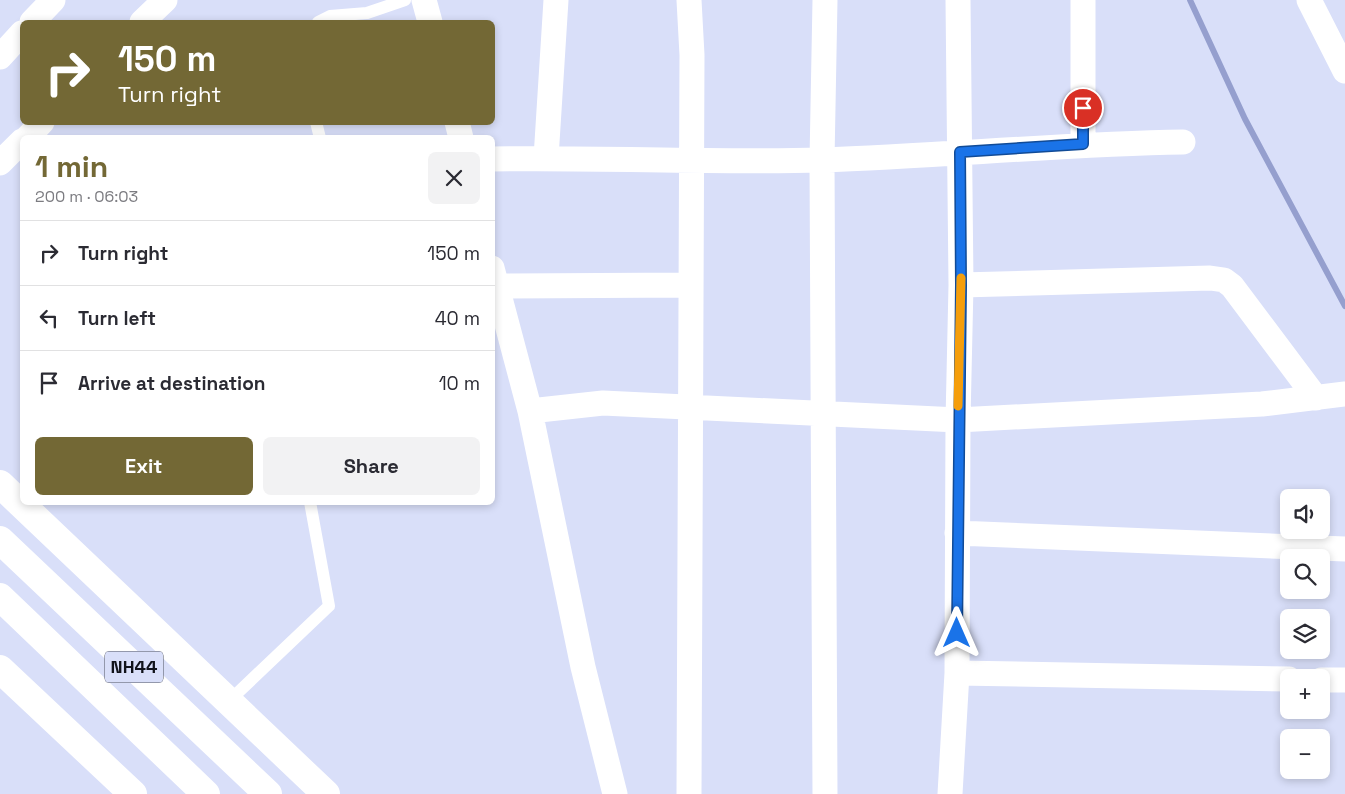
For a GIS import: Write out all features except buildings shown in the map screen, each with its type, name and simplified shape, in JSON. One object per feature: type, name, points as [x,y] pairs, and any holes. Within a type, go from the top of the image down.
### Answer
[{"type":"main road","points":[[0,484],[20,503]]},
{"type":"main road","points":[[22,505],[326,794]]},
{"type":"main road","name":"NH44","points":[[0,540],[268,794]]},
{"type":"main road","name":"NH44","points":[[0,597],[206,794]]},
{"type":"main road","points":[[3,676],[133,794]]},
{"type":"street","points":[[34,20],[53,0]]},
{"type":"street","points":[[144,20],[165,0]]},
{"type":"street","points":[[424,0],[429,20]]},
{"type":"street","points":[[546,158],[556,0]]},
{"type":"street","points":[[689,0],[692,55],[690,794]]},
{"type":"street","points":[[825,0],[822,160],[825,794]]},
{"type":"street","points":[[950,794],[957,673],[958,420],[961,285],[958,0]]},
{"type":"street","points":[[1083,144],[1084,0]]},
{"type":"street","points":[[1309,0],[1345,71]]},
{"type":"street","points":[[0,57],[20,34]]},
{"type":"street","points":[[29,135],[39,125]]},
{"type":"street","points":[[495,159],[546,158],[691,162],[822,160],[1083,144],[1183,142]]},
{"type":"street","points":[[0,164],[20,143]]},
{"type":"street","points":[[615,794],[583,667],[530,411],[495,277],[692,285]]},
{"type":"street","points":[[961,285],[1210,278],[1224,280],[1232,286],[1316,398]]},
{"type":"street","points":[[530,411],[603,403],[958,420],[1262,404],[1345,394]]},
{"type":"street","points":[[957,534],[1345,549]]},
{"type":"street","points":[[957,673],[1280,679]]},
{"type":"street","points":[[1330,680],[1345,680]]},
{"type":"lane","points":[[322,20],[330,16],[367,14],[405,0]]},
{"type":"lane","points":[[229,701],[329,606],[311,505]]},
{"type":"waterway","points":[[1190,0],[1245,119],[1345,306]]},
{"type":"slow traffic","points":[[958,406],[961,278]]},
{"type":"route","points":[[957,633],[961,285],[960,152],[1083,144],[1083,108]]}]
